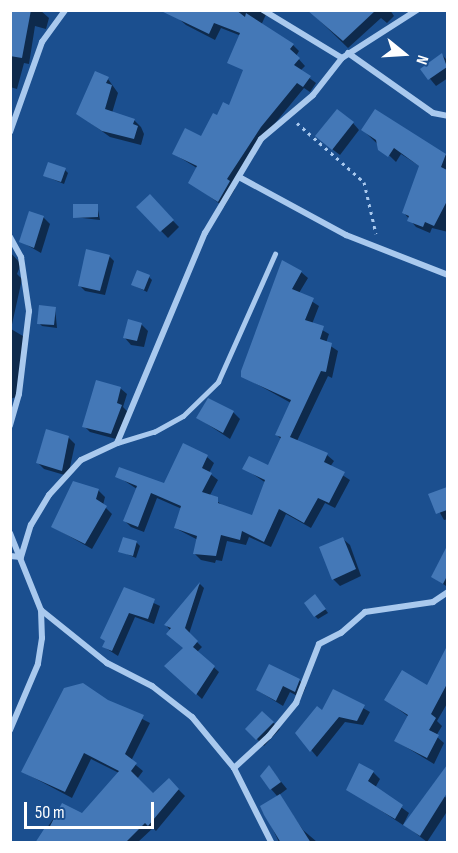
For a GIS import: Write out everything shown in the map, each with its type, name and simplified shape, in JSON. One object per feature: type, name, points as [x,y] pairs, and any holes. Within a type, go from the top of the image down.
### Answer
[{"type":"street","points":[[10,132],[42,42],[65,10]]},
{"type":"street","points":[[263,10],[342,58]]},
{"type":"street","points":[[21,557],[30,525],[49,495],[81,460],[117,443],[205,233],[261,139],[313,95],[348,53],[417,10]]},
{"type":"street","points":[[348,53],[433,113],[447,116]]},
{"type":"street","points":[[240,177],[346,235],[447,275]]},
{"type":"street","points":[[10,237],[21,257],[29,311],[19,394],[10,426]]},
{"type":"street","points":[[10,532],[41,610],[38,664],[10,729]]},
{"type":"street","points":[[10,556],[21,557]]},
{"type":"street","points":[[234,768],[269,736],[296,703],[319,644],[341,633],[365,612],[433,602],[447,592]]},
{"type":"street","points":[[41,610],[106,663],[152,686],[192,717],[234,768],[271,843]]},
{"type":"lane","points":[[117,443],[154,432],[183,416],[218,382],[275,254]]},
{"type":"path","points":[[290,116],[364,182],[379,248]]},
{"type":"building","points":[[10,10],[31,10],[22,58],[10,56]]},
{"type":"building","points":[[159,10],[236,10],[245,17],[246,13],[294,44],[290,49],[300,58],[294,65],[311,76],[303,87],[297,83],[261,127],[227,179],[230,181],[218,202],[188,183],[197,166],[172,154],[185,128],[201,136],[213,113],[217,115],[223,102],[229,105],[243,70],[227,63],[240,33],[214,23],[209,34]]},
{"type":"building","points":[[307,10],[376,10],[343,41]]},
{"type":"building","points":[[442,53],[447,67],[428,80],[420,69]]},
{"type":"building","points":[[95,71],[109,77],[106,83],[112,85],[105,109],[135,119],[133,124],[138,126],[134,139],[102,131],[76,114]]},
{"type":"building","points":[[337,109],[354,122],[332,150],[315,136]]},
{"type":"building","points":[[375,109],[446,154],[441,167],[447,170],[447,201],[434,226],[425,222],[423,227],[407,221],[409,216],[402,213],[419,166],[394,148],[388,157],[378,150],[376,140],[361,130]]},
{"type":"building","points":[[48,162],[66,168],[61,182],[43,176]]},
{"type":"building","points":[[150,194],[174,220],[160,232],[136,207]]},
{"type":"building","points":[[73,204],[98,204],[98,217],[73,218]]},
{"type":"building","points":[[29,211],[44,216],[34,248],[19,242]]},
{"type":"building","points":[[86,249],[110,255],[100,291],[78,286]]},
{"type":"building","points":[[282,260],[302,271],[292,289],[314,298],[305,320],[324,326],[320,339],[332,343],[326,372],[321,371],[290,437],[328,453],[324,462],[345,472],[329,503],[318,498],[304,523],[279,509],[264,542],[242,531],[240,540],[221,535],[216,556],[193,554],[197,536],[174,528],[181,506],[151,493],[138,527],[123,521],[137,486],[115,477],[119,467],[164,483],[183,443],[208,455],[202,468],[212,473],[202,492],[218,497],[218,503],[252,515],[265,480],[242,469],[249,456],[268,465],[281,437],[275,435],[291,400],[241,377],[241,371]]},
{"type":"building","points":[[137,270],[150,275],[144,290],[131,285]]},
{"type":"building","points":[[39,305],[56,307],[54,325],[37,324]]},
{"type":"building","points":[[128,319],[142,323],[137,341],[123,338]]},
{"type":"building","points":[[96,380],[121,387],[117,403],[122,405],[111,434],[82,427]]},
{"type":"building","points":[[208,398],[234,411],[223,433],[196,418]]},
{"type":"building","points":[[46,429],[69,436],[62,471],[36,463]]},
{"type":"building","points":[[73,481],[99,489],[96,499],[107,506],[85,544],[51,527]]},
{"type":"building","points":[[447,487],[447,510],[436,514],[428,494]]},
{"type":"building","points":[[123,537],[137,541],[133,556],[118,552]]},
{"type":"building","points":[[343,537],[356,569],[332,580],[319,547]]},
{"type":"building","points":[[447,546],[447,576],[443,584],[431,577]]},
{"type":"building","points":[[200,582],[185,628],[198,641],[193,647],[215,666],[196,695],[164,666],[183,648],[166,634],[171,628],[164,625]]},
{"type":"building","points":[[124,587],[155,599],[148,619],[129,613],[112,651],[102,647],[105,641],[100,638]]},
{"type":"building","points":[[315,594],[326,609],[314,617],[304,603]]},
{"type":"building","points":[[447,646],[447,684],[431,714],[436,718],[429,730],[439,735],[427,758],[394,741],[408,715],[384,700],[402,670],[427,685]]},
{"type":"building","points":[[269,664],[300,679],[295,692],[283,686],[276,701],[256,690]]},
{"type":"building","points":[[83,683],[108,700],[144,715],[125,754],[137,763],[131,771],[153,793],[169,778],[179,789],[148,826],[145,823],[125,843],[35,843],[46,826],[49,828],[62,803],[82,813],[119,771],[84,753],[65,792],[21,772],[64,688]]},
{"type":"building","points":[[333,689],[365,705],[357,721],[339,717],[310,752],[295,733],[317,706],[322,710]]},
{"type":"building","points":[[262,711],[274,722],[256,740],[245,729]]},
{"type":"building","points":[[359,763],[374,771],[368,781],[403,805],[395,819],[346,790]]},
{"type":"building","points":[[269,765],[281,782],[270,790],[260,776]]},
{"type":"building","points":[[447,765],[447,793],[420,836],[403,825]]},
{"type":"building","points":[[280,794],[311,843],[281,843],[260,806]]}]
